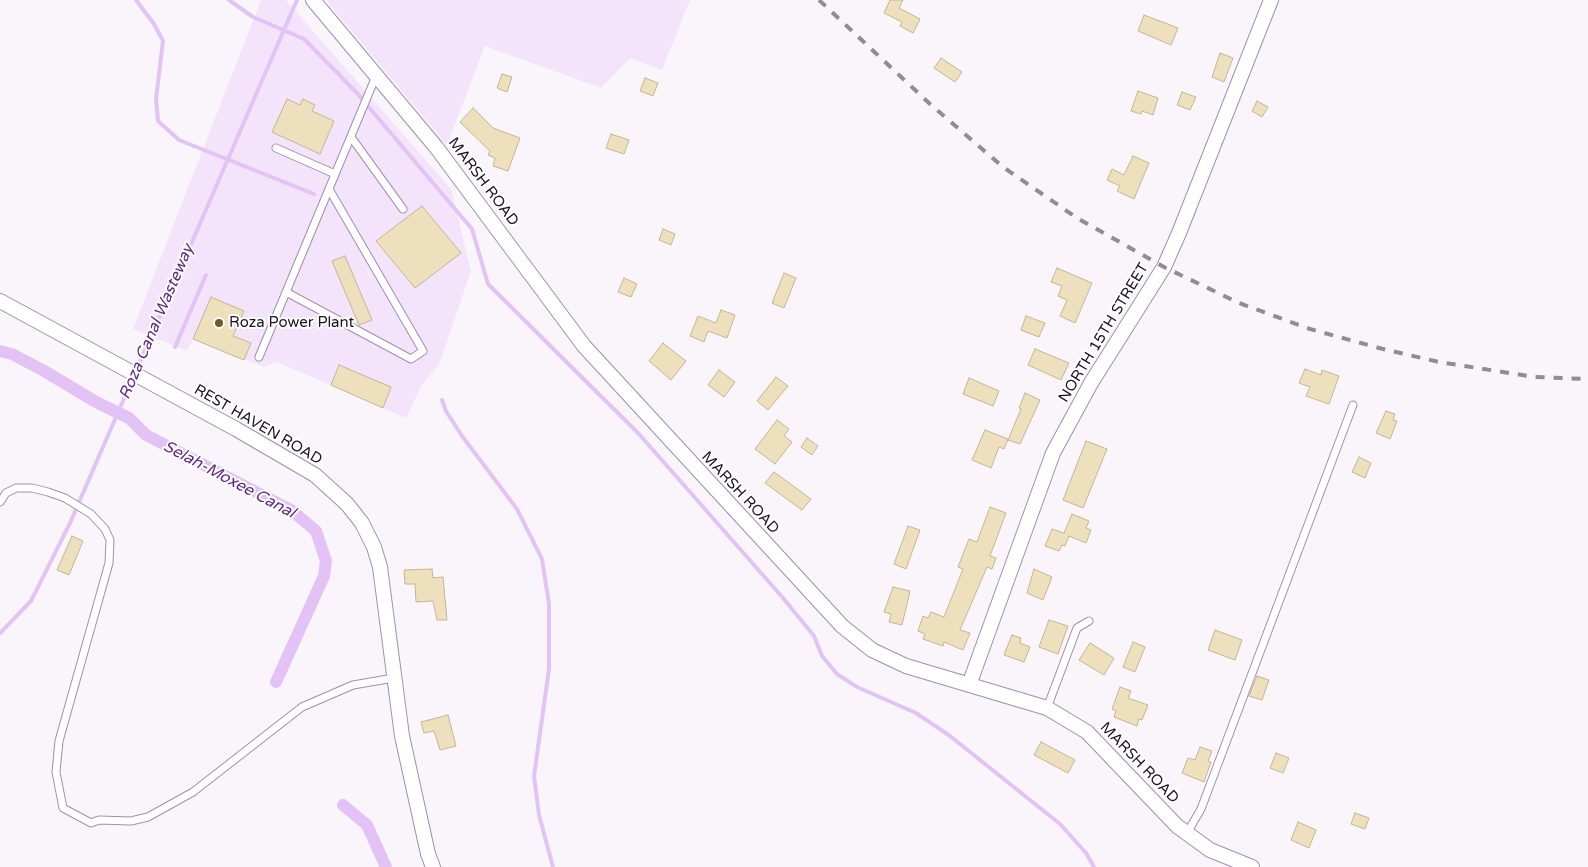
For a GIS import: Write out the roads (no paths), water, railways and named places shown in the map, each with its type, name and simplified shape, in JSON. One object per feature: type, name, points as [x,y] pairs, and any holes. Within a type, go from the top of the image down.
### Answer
[{"type":"street","name":"NORTH 15TH STREET","points":[[969,685],[1053,453],[1091,383],[1164,266],[1179,233],[1271,0]]},
{"type":"street","name":"MARSH ROAD","points":[[316,3],[436,146],[584,346],[842,626],[872,650],[906,666],[1047,708],[1087,732],[1177,826],[1210,850],[1252,867]]},
{"type":"street","name":"REST HAVEN ROAD","points":[[0,301],[118,367],[236,429],[315,475],[347,504],[362,523],[374,547],[380,567],[402,736],[428,854],[434,867]]},
{"type":"lane","points":[[259,357],[376,76]]},
{"type":"lane","points":[[351,137],[404,209]]},
{"type":"lane","points":[[276,148],[335,174]]},
{"type":"lane","points":[[286,292],[411,360],[423,351],[329,189]]},
{"type":"lane","points":[[1187,833],[1201,809],[1353,405]]},
{"type":"lane","points":[[0,502],[6,493],[16,488],[32,488],[48,492],[65,498],[91,514],[105,529],[110,540],[109,563],[60,742],[56,772],[63,808],[91,823],[99,820],[131,821],[148,818],[193,792],[302,707],[353,685],[394,678]]},
{"type":"lane","points":[[1047,708],[1078,628],[1090,621]]},
{"type":"waterway","points":[[136,0],[154,24],[163,41],[156,99],[158,121],[179,140],[314,194]]},
{"type":"waterway","points":[[229,0],[253,17],[304,39],[356,92],[472,229],[488,284],[639,434],[783,598],[814,636],[822,656],[837,674],[857,687],[916,713],[950,736],[1060,824],[1086,853],[1094,867]]},
{"type":"waterway","name":"Roza Canal Wasteway","points":[[0,633],[31,601],[70,523],[297,0]]},
{"type":"waterway","points":[[175,347],[206,275]]},
{"type":"waterway","name":"Selah-Moxee Canal","points":[[0,351],[12,354],[96,402],[129,418],[146,435],[291,510],[316,531],[326,561],[324,576],[276,682]]},
{"type":"waterway","points":[[442,400],[446,411],[462,436],[517,509],[542,559],[549,604],[549,669],[534,776],[539,815],[553,867]]},
{"type":"waterway","name":"Selah-Moxee Canal","points":[[343,805],[367,825],[386,867]]},
{"type":"railway","points":[[819,0],[930,104],[1003,167],[1077,218],[1164,267],[1239,303],[1310,329],[1379,348],[1439,362],[1535,377],[1588,379]]},
{"type":"place","name":"Roza Power Plant","points":[[219,323]]}]
